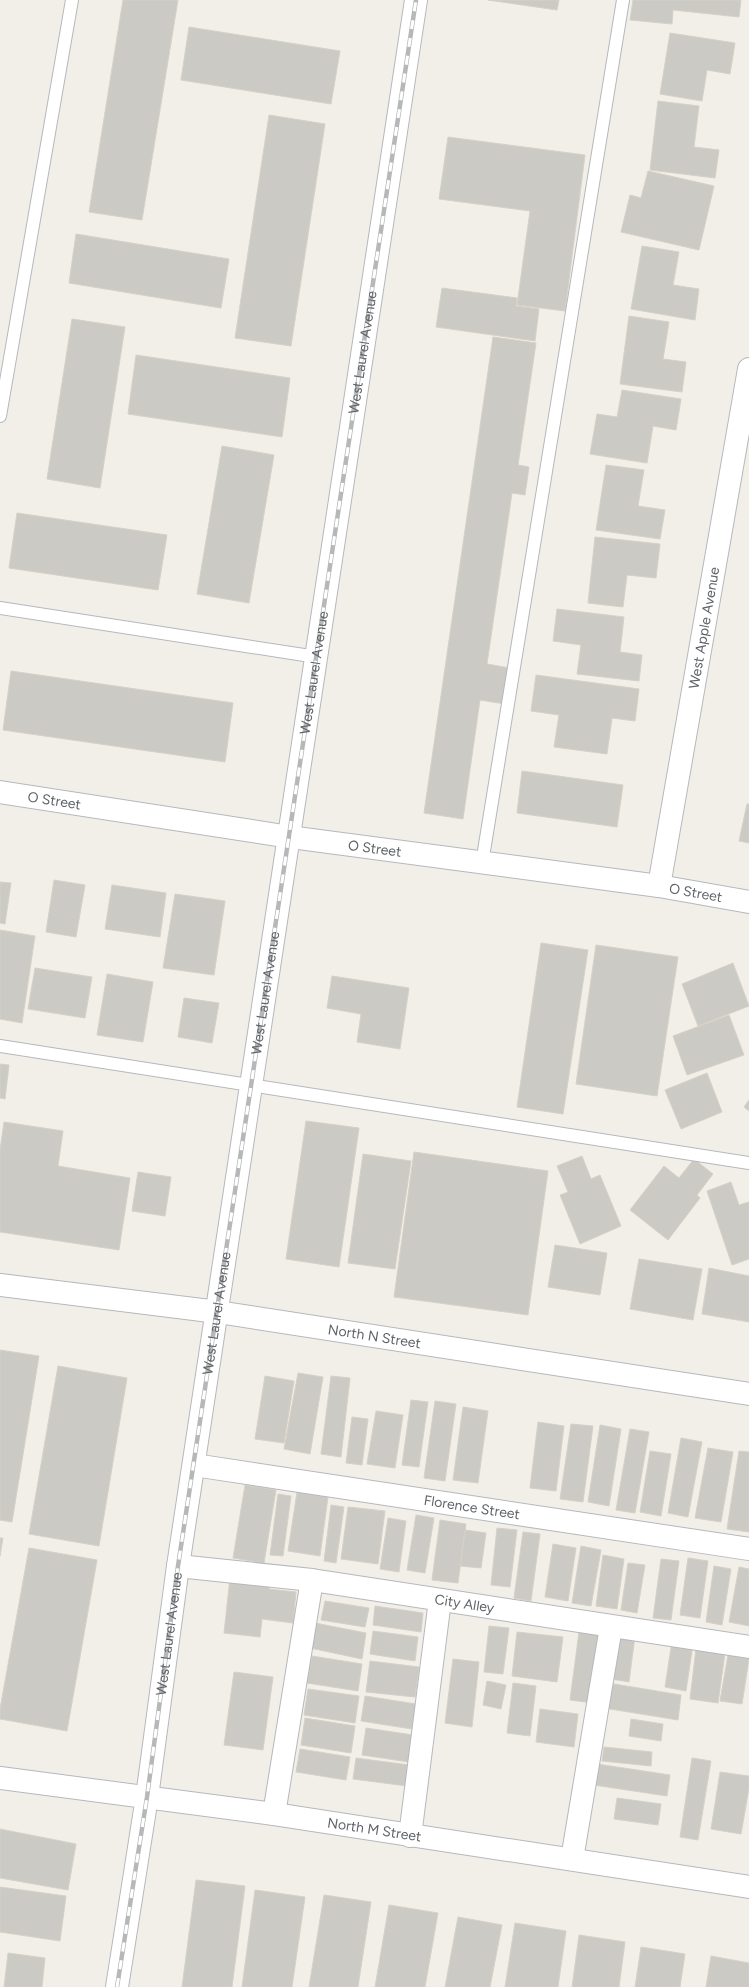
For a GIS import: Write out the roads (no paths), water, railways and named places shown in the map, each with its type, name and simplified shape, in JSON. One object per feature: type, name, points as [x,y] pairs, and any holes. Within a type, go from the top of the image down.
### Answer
[{"type":"street","name":"West Laurel Avenue","points":[[117,1987],[147,1797],[178,1566],[218,1312],[416,0]]},
{"type":"street","name":"West Apple Avenue","points":[[659,886],[749,369]]},
{"type":"street","name":"O Street","points":[[0,792],[290,837],[659,886],[749,902]]},
{"type":"street","name":"North N Street","points":[[0,1285],[218,1312],[749,1394]]},
{"type":"street","name":"Florence Street","points":[[194,1465],[749,1549]]},
{"type":"street","name":"City Alley","points":[[178,1566],[312,1580],[749,1647]]},
{"type":"street","points":[[274,1814],[312,1580]]},
{"type":"street","points":[[410,1836],[440,1600]]},
{"type":"street","points":[[572,1859],[612,1627]]},
{"type":"street","name":"North M Street","points":[[0,1778],[274,1814],[749,1887]]},
{"type":"lane","points":[[0,416],[72,0]]},
{"type":"lane","points":[[482,863],[623,0]]},
{"type":"lane","points":[[0,608],[317,657]]},
{"type":"lane","points":[[0,1046],[252,1084],[749,1163]]},
{"type":"railway","points":[[117,1987],[147,1797],[178,1566],[416,0]]}]
